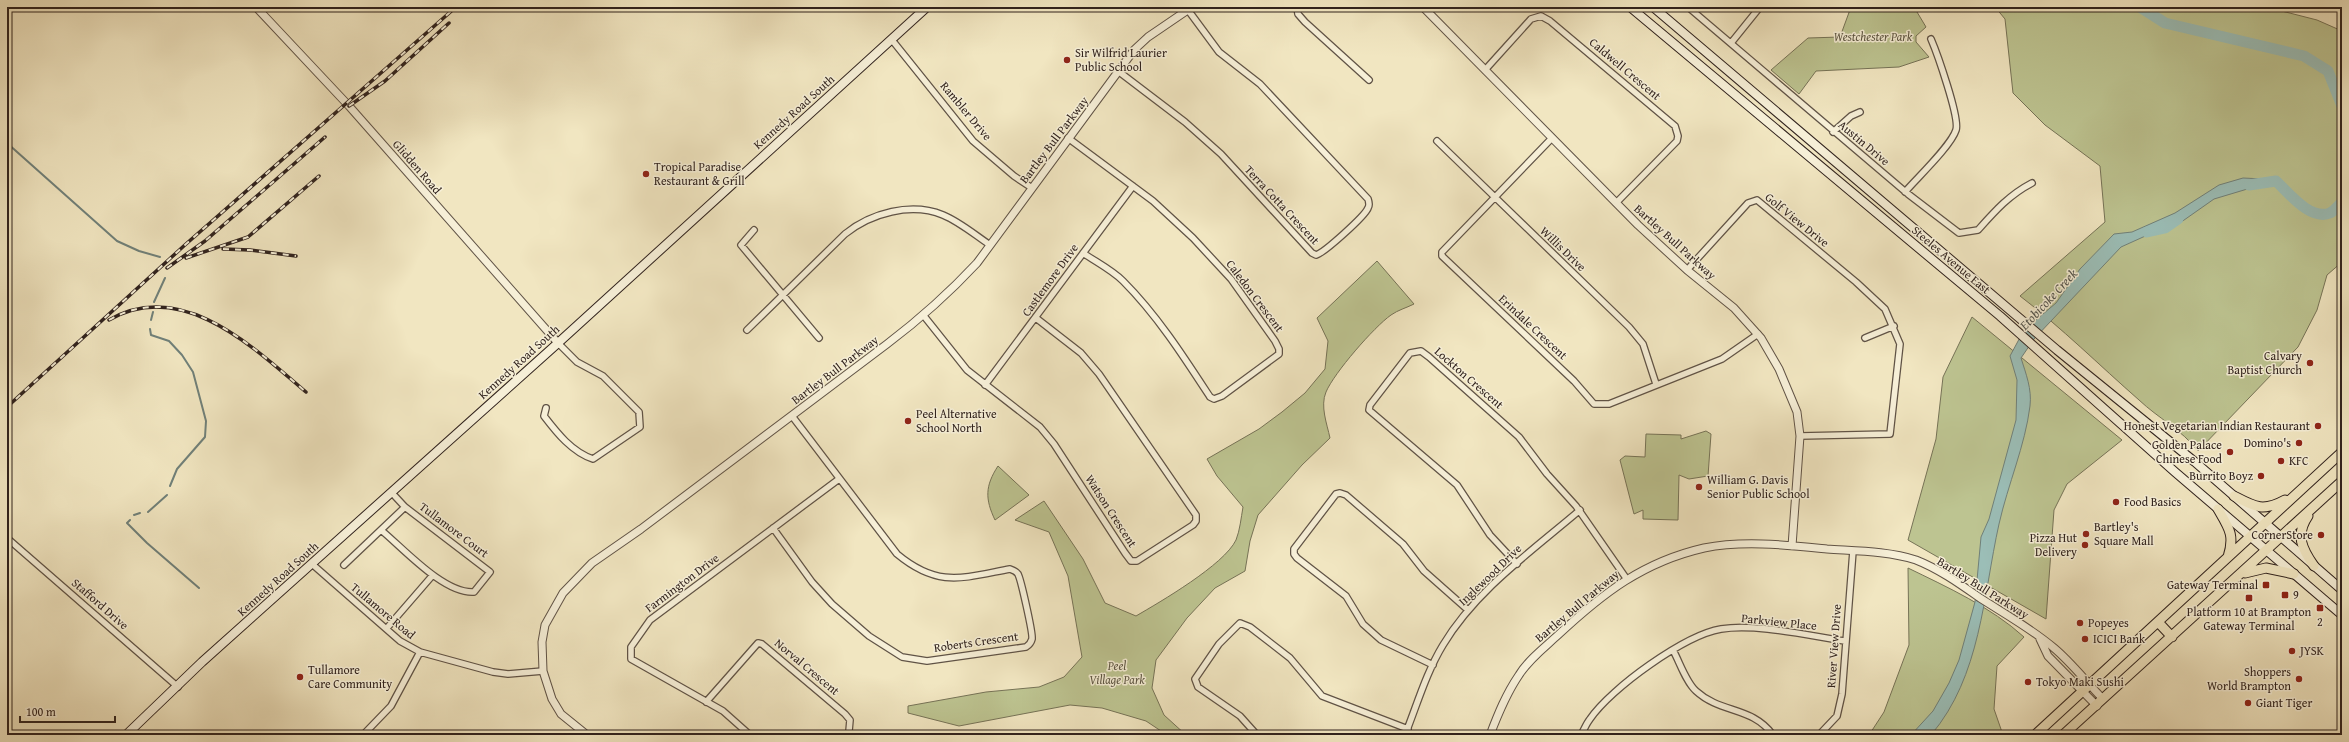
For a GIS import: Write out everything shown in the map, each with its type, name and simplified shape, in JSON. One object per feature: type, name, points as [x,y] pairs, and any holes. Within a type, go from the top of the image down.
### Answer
[{"type":"main road","name":"Kennedy Road South","points":[[126,735],[178,687],[202,662],[392,493],[927,7]]},
{"type":"main road","name":"Steeles Avenue East","points":[[1630,7],[2000,316],[2218,509],[2342,615]]},
{"type":"main road","name":"Steeles Avenue East","points":[[1653,7],[2057,350],[2234,496],[2342,590]]},
{"type":"main road","points":[[2035,735],[2342,452]]},
{"type":"main road","points":[[2063,735],[2342,481]]},
{"type":"main road","points":[[2234,496],[2259,508],[2266,508],[2272,507],[2297,494]]},
{"type":"main road","points":[[2314,507],[2304,522],[2300,535],[2304,551],[2314,566]]},
{"type":"main road","points":[[2218,509],[2231,532],[2232,538],[2228,558]]},
{"type":"main road","points":[[2240,575],[2250,570],[2266,568],[2294,574]]},
{"type":"main road","points":[[2158,622],[2172,637]]},
{"type":"street","name":"Glidden Road","points":[[256,7],[349,106],[558,343]]},
{"type":"street","points":[[1296,7],[1298,14],[1305,22],[1369,80]]},
{"type":"street","name":"Bartley Bull Parkway","points":[[1424,7],[1484,70],[1616,203],[1687,270],[1734,308],[1758,334],[1779,369],[1797,412],[1800,436],[1792,546]]},
{"type":"street","name":"Austin Drive","points":[[1688,7],[1833,132],[1905,192],[1959,233],[1978,230],[2001,203],[2032,183]]},
{"type":"street","points":[[1731,43],[1760,7]]},
{"type":"street","name":"Bartley Bull Parkway","points":[[587,735],[561,714],[552,699],[543,671],[542,642],[545,625],[563,593],[592,563],[626,541],[924,316],[956,287],[990,245],[1134,50],[1148,37],[1190,8]]},
{"type":"street","name":"Terra Cotta Crescent","points":[[1118,71],[1185,122],[1221,154],[1312,253],[1316,255],[1326,250],[1365,213],[1369,205],[1368,199],[1260,84],[1219,52],[1190,8]]},
{"type":"street","name":"Caldwell Crescent","points":[[1484,70],[1531,19],[1540,16],[1550,21],[1675,126],[1678,131],[1677,141],[1616,203]]},
{"type":"street","points":[[1905,192],[1948,142],[1956,130],[1955,116],[1931,39]]},
{"type":"street","name":"Rambler Drive","points":[[892,40],[973,141],[1014,176],[1032,188]]},
{"type":"street","points":[[1833,132],[1851,116],[1860,112]]},
{"type":"street","name":"Caledon Crescent","points":[[1068,138],[1153,200],[1193,238],[1231,279],[1275,341],[1279,349],[1279,354],[1222,396],[1214,399],[1210,397],[1195,371],[1149,310],[1122,280],[1083,253]]},
{"type":"street","name":"Erindale Crescent","points":[[1552,138],[1442,252],[1442,256],[1574,381],[1594,404],[1609,404],[1722,359],[1758,334]]},
{"type":"street","name":"Willis Drive","points":[[1437,141],[1493,198],[1629,327],[1643,344],[1656,384]]},
{"type":"street","name":"Castlemore Drive","points":[[985,385],[1133,186]]},
{"type":"street","name":"Golf View Drive","points":[[1687,270],[1748,203],[1757,200],[1856,282],[1885,309],[1894,326],[1900,344],[1892,430],[1890,434],[1800,436]]},
{"type":"street","points":[[747,330],[854,226],[891,211],[924,210],[941,214],[990,245]]},
{"type":"street","points":[[754,230],[741,245],[819,338]]},
{"type":"street","name":"Watson Crescent","points":[[924,316],[966,370],[1040,427],[1054,444],[1131,561],[1143,557],[1193,525],[1196,521],[1196,515],[1099,374],[1081,353],[1036,318]]},
{"type":"street","points":[[1865,338],[1894,326]]},
{"type":"street","points":[[546,408],[544,416],[556,432],[582,456],[593,459],[640,427],[641,422],[639,412],[603,376],[576,362],[558,343]]},
{"type":"street","name":"Lockton Crescent","points":[[1517,564],[1490,535],[1457,485],[1369,410],[1370,405],[1410,353],[1421,351],[1429,357],[1519,437],[1547,474],[1580,510],[1626,578]]},
{"type":"street","name":"Roberts Crescent","points":[[773,528],[812,582],[832,604],[869,636],[902,657],[927,661],[1026,646],[1030,644],[1032,638],[1021,582],[1015,571],[1010,568],[957,578],[937,577],[915,568],[897,554],[792,416]]},
{"type":"street","name":"Farmington Drive","points":[[750,735],[723,711],[631,659],[631,647],[650,620],[839,479]]},
{"type":"street","name":"Tullamore Court","points":[[381,530],[432,576],[466,593],[474,592],[490,572],[404,507],[392,493]]},
{"type":"street","points":[[1433,665],[1381,640],[1363,624],[1346,596],[1297,558],[1294,554],[1294,548],[1336,494],[1340,493],[1346,495],[1403,544],[1424,571],[1468,610]]},
{"type":"street","name":"Tullamore Court","points":[[344,565],[404,507]]},
{"type":"street","name":"Inglewood Drive","points":[[1405,735],[1433,665],[1443,645],[1468,610],[1517,564],[1580,510]]},
{"type":"street","name":"Stafford Drive","points":[[7,538],[178,687]]},
{"type":"street","name":"Bartley Bull Parkway","points":[[1490,735],[1500,707],[1520,673],[1538,653],[1580,614],[1626,578],[1669,558],[1704,548],[1727,545],[1792,546],[1853,551],[1901,556],[1917,561],[1964,587],[2040,638],[2048,656],[2086,688],[2100,702]]},
{"type":"street","name":"River View Drive","points":[[1819,735],[1833,721],[1838,712],[1842,694],[1853,551]]},
{"type":"street","name":"Tullamore Road","points":[[312,564],[387,628],[400,641],[420,652],[493,672],[508,674],[543,671]]},
{"type":"street","points":[[387,628],[432,576]]},
{"type":"street","points":[[1256,735],[1240,716],[1198,687],[1195,679],[1219,644],[1240,623],[1250,627],[1290,658],[1322,696],[1408,728]]},
{"type":"street","name":"Parkview Place","points":[[1581,735],[1590,719],[1602,705],[1634,676],[1689,641],[1721,629],[1754,629],[1845,641]]},
{"type":"street","name":"Norval Crescent","points":[[706,702],[758,642],[845,714],[850,720],[849,731],[846,735]]},
{"type":"street","points":[[1673,650],[1694,690],[1702,697],[1714,704],[1741,711],[1755,717],[1767,727],[1773,735]]},
{"type":"street","points":[[363,735],[391,706],[420,652]]},
{"type":"green space","name":"Westchester Park","points":[[1851,7],[1914,7],[1926,27],[1916,36],[1916,42],[1929,57],[1899,67],[1816,71],[1799,94],[1771,70],[1808,38],[1840,37]]},
{"type":"green space","points":[[1995,7],[2266,7],[2317,20],[2342,31],[2342,262],[2327,275],[2317,310],[2298,347],[2198,451],[2177,430],[2146,406],[2066,334],[2020,296],[2105,222],[2100,166],[2045,125],[2013,93],[2005,19]]},
{"type":"green space","name":"Peel Village Park","points":[[1377,261],[1414,304],[1394,313],[1375,329],[1337,374],[1324,397],[1324,409],[1330,438],[1302,465],[1258,515],[1250,541],[1245,571],[1215,588],[1187,618],[1156,660],[1152,688],[1164,715],[1186,735],[1167,735],[1146,721],[1102,708],[1070,705],[959,726],[908,713],[908,706],[986,692],[1039,687],[1064,677],[1082,657],[1068,576],[1049,532],[1015,520],[1044,501],[1083,559],[1105,603],[1136,616],[1190,582],[1219,560],[1236,540],[1243,507],[1217,476],[1207,459],[1259,429],[1305,393],[1325,369],[1328,341],[1317,318]]},
{"type":"green space","points":[[1972,317],[2122,440],[2067,484],[2054,510],[2046,619],[1908,540],[1936,439],[1943,377]]},
{"type":"green space","points":[[1706,431],[1711,434],[1708,476],[1689,479],[1679,475],[1678,520],[1643,519],[1643,510],[1634,514],[1620,460],[1625,456],[1645,457],[1646,434],[1681,435],[1681,439]]},
{"type":"green space","points":[[998,466],[1029,495],[995,520],[989,506],[988,493],[991,480]]},
{"type":"green space","points":[[1908,568],[1953,590],[1983,607],[2011,626],[2024,637],[1997,666],[1994,709],[2003,735],[1869,735],[1884,712],[1909,645]]},
{"type":"water","points":[[2243,178],[2264,179],[2264,184],[2214,199],[2177,225],[2163,228],[2121,247],[2034,339],[2021,358],[2030,394],[2028,421],[1999,524],[1978,634],[1960,687],[1948,712],[1931,735],[1911,735],[1933,711],[1949,683],[1959,660],[1975,602],[1981,537],[1989,519],[2016,420],[2017,380],[2010,356],[2024,330],[2056,303],[2080,269],[2114,234],[2132,232],[2175,213],[2219,185]]},
{"type":"waterway","name":"Etobicoke Creek","points":[[2140,7],[2165,23],[2304,56],[2328,71],[2342,106]]},
{"type":"waterway","points":[[7,143],[117,241],[139,251],[160,257]]},
{"type":"waterway","name":"Etobicoke Creek","points":[[2249,185],[2276,181],[2300,204],[2315,213],[2330,213],[2342,202]]},
{"type":"waterway","name":"Etobicoke Creek","points":[[2147,232],[2165,228],[2178,219]]},
{"type":"waterway","points":[[154,302],[165,278]]},
{"type":"waterway","points":[[151,320],[153,312]]},
{"type":"waterway","points":[[150,329],[151,335],[169,341],[182,355],[193,372],[206,421],[205,437],[177,469],[170,486]]},
{"type":"waterway","points":[[148,512],[167,495]]},
{"type":"waterway","points":[[134,515],[140,513]]},
{"type":"waterway","points":[[130,520],[127,523],[147,543],[199,588]]},
{"type":"railway","points":[[7,407],[186,244],[456,7]]},
{"type":"railway","points":[[349,106],[385,81],[449,23]]},
{"type":"railway","points":[[167,268],[205,241],[325,137]]},
{"type":"railway","points":[[186,258],[248,237],[319,176]]},
{"type":"railway","points":[[223,249],[250,250],[296,256]]},
{"type":"railway","points":[[109,320],[136,309],[163,307],[189,312],[215,323],[240,338],[306,392]]},
{"type":"place","name":"Sir Wilfrid Laurier Public School","points":[[1067,60]]},
{"type":"place","name":"Tropical Paradise Restaurant & Grill","points":[[646,174]]},
{"type":"place","name":"Calvary Baptist Church","points":[[2310,363]]},
{"type":"place","name":"Peel Alternative School North","points":[[908,421]]},
{"type":"place","name":"Honest Vegetarian Indian Restaurant","points":[[2318,426]]},
{"type":"place","name":"Domino's","points":[[2299,443]]},
{"type":"place","name":"Golden Palace Chinese Food","points":[[2230,452]]},
{"type":"place","name":"KFC","points":[[2281,461]]},
{"type":"place","name":"Burrito Boyz","points":[[2261,476]]},
{"type":"place","name":"William G. Davis Senior Public School","points":[[1699,487]]},
{"type":"place","name":"Food Basics","points":[[2116,502]]},
{"type":"place","name":"Bartley's Square Mall","points":[[2086,534]]},
{"type":"place","name":"CornerStore","points":[[2321,535]]},
{"type":"place","name":"Pizza Hut Delivery","points":[[2085,545]]},
{"type":"place","name":"Gateway Terminal","points":[[2266,585]]},
{"type":"place","name":"9","points":[[2285,595]]},
{"type":"place","name":"Platform 10 at Brampton Gateway Terminal","points":[[2249,598]]},
{"type":"place","name":"2","points":[[2320,608]]},
{"type":"place","name":"Popeyes","points":[[2080,623]]},
{"type":"place","name":"ICICI Bank","points":[[2085,639]]},
{"type":"place","name":"JYSK","points":[[2292,651]]},
{"type":"place","name":"Tullamore Care Community","points":[[300,677]]},
{"type":"place","name":"Shoppers World Brampton","points":[[2299,679]]},
{"type":"place","name":"Tokyo Maki Sushi","points":[[2028,682]]},
{"type":"place","name":"Giant Tiger","points":[[2248,703]]}]
